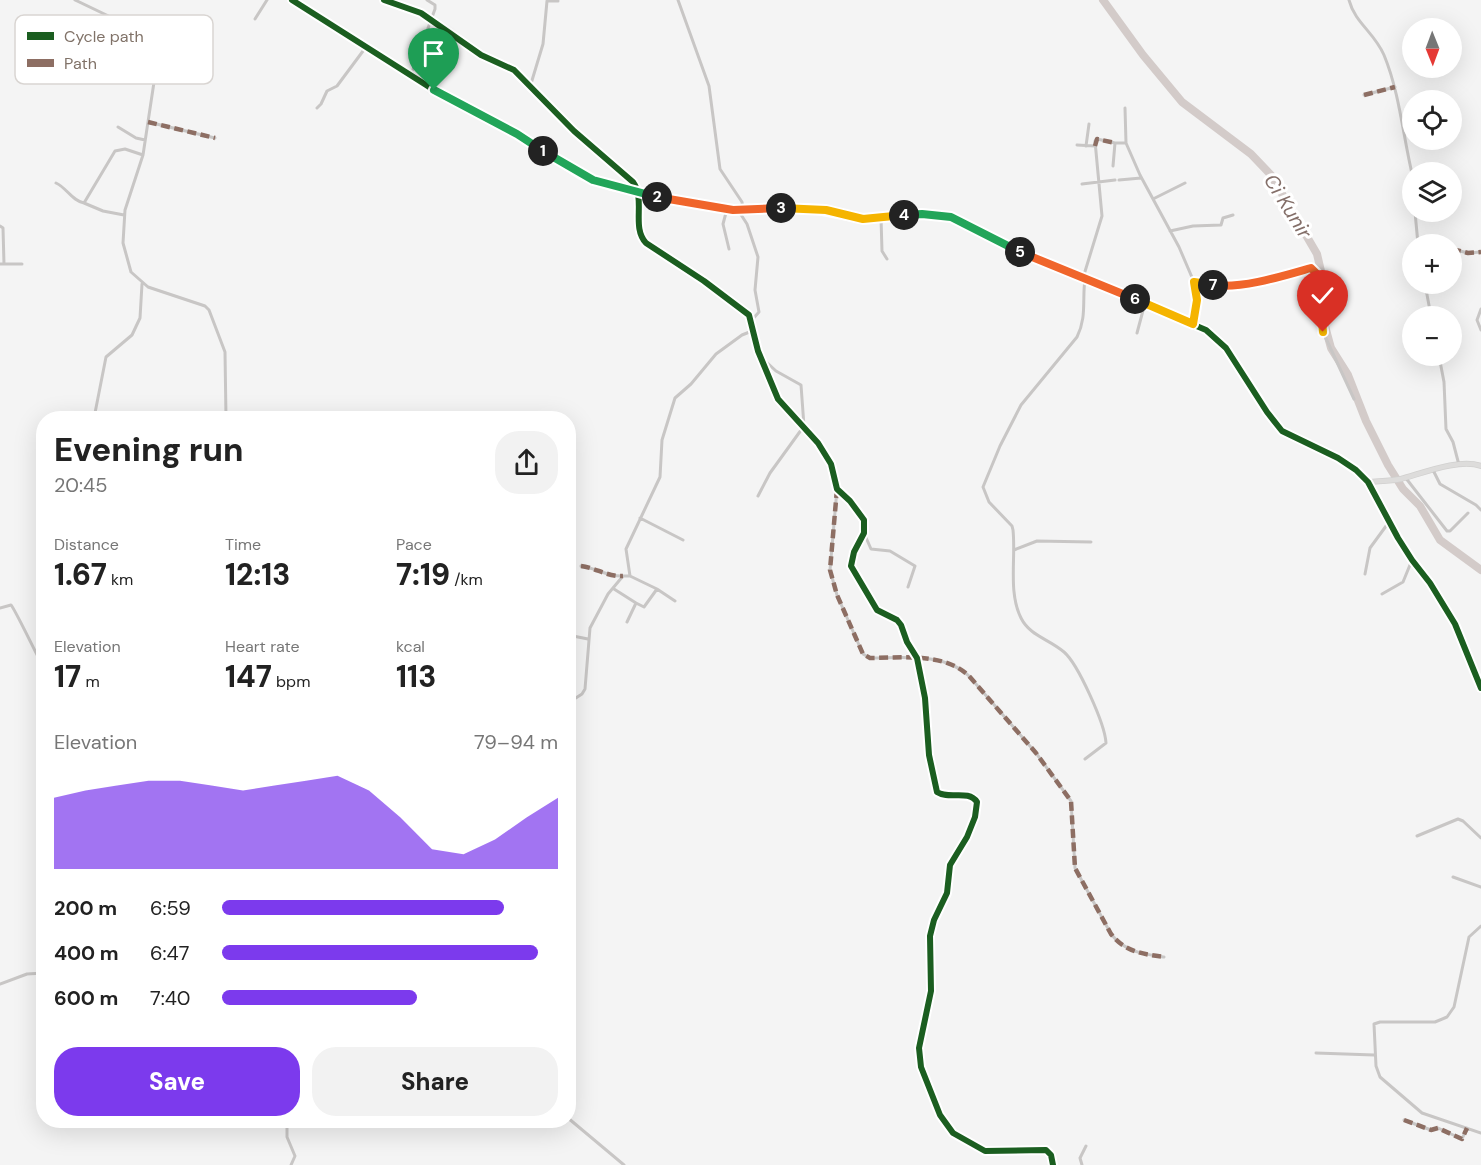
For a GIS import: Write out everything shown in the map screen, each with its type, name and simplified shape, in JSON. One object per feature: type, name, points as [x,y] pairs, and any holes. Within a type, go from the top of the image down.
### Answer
[{"type":"street","points":[[75,0],[106,15]]},
{"type":"street","points":[[255,19],[267,0]]},
{"type":"street","points":[[293,0],[411,75],[517,134],[581,175],[610,186],[727,209],[807,208],[863,219],[922,214],[951,217],[1009,247],[1193,324],[1215,337],[1226,348],[1267,412],[1282,431],[1338,458],[1356,470],[1368,482],[1412,561],[1430,583],[1455,624],[1481,688]]},
{"type":"street","points":[[384,0],[411,8],[481,55],[514,70],[574,131],[633,182],[641,238],[746,311],[751,321],[760,356],[778,399],[804,426],[831,464],[837,489],[830,570],[837,595],[863,654],[870,658],[937,661],[964,670],[1036,753],[1071,801],[1075,868],[1111,934],[1130,950],[1164,957]]},
{"type":"street","points":[[411,75],[435,5],[427,0]]},
{"type":"street","points":[[678,0],[709,86],[720,169],[742,202],[741,210],[758,257],[755,291],[759,312],[751,321]]},
{"type":"street","points":[[1349,0],[1354,15],[1377,41],[1395,87],[1409,162]]},
{"type":"street","points":[[530,87],[543,44],[547,1],[558,1]]},
{"type":"street","points":[[316,108],[321,104],[327,91],[337,86],[366,47]]},
{"type":"street","points":[[154,84],[142,155],[124,215],[122,230],[126,254],[131,272],[142,284],[204,306],[208,310],[225,352],[226,411]]},
{"type":"street","points":[[1365,95],[1395,87]]},
{"type":"street","points":[[1125,108],[1126,143],[1179,247],[1194,282],[1197,300],[1193,324]]},
{"type":"street","points":[[148,122],[215,138]]},
{"type":"street","points":[[1086,146],[1089,124]]},
{"type":"street","points":[[118,127],[136,138],[145,140]]},
{"type":"street","points":[[1085,759],[1106,743],[1102,727],[1090,697],[1068,655],[1031,631],[1021,618],[1016,604],[1012,526],[985,496],[984,482],[1021,405],[1082,328],[1085,315],[1084,278],[1101,221],[1100,182],[1095,146],[1097,139],[1126,143]]},
{"type":"street","points":[[1113,166],[1115,143]]},
{"type":"street","points":[[1077,145],[1095,146]]},
{"type":"street","points":[[84,203],[115,151],[124,149],[142,155]]},
{"type":"street","points":[[1082,184],[1142,178]]},
{"type":"street","points":[[56,183],[63,186],[78,201],[95,209],[124,215]]},
{"type":"street","points":[[1153,199],[1185,183]]},
{"type":"street","points":[[727,209],[723,224],[729,249]]},
{"type":"street","points":[[1170,231],[1193,226],[1221,225],[1223,218],[1233,215]]},
{"type":"street","points":[[881,218],[882,251],[887,259]]},
{"type":"street","points":[[0,226],[3,228],[2,264],[22,264]]},
{"type":"street","points":[[1462,252],[1481,252]]},
{"type":"street","points":[[1194,282],[1223,286],[1264,280],[1313,268],[1319,284],[1324,337],[1354,399]]},
{"type":"street","points":[[95,411],[106,357],[132,335],[140,318],[142,284]]},
{"type":"street","points":[[1137,333],[1145,303]]},
{"type":"street","points":[[1481,309],[1478,320],[1481,330]]},
{"type":"street","points":[[630,576],[626,549],[660,477],[662,440],[675,398],[691,384],[716,354],[742,335],[752,331]]},
{"type":"street","points":[[758,496],[775,466],[804,426],[801,385],[776,371],[760,356]]},
{"type":"street","points":[[1441,366],[1446,429],[1453,442],[1459,465]]},
{"type":"street","points":[[1368,482],[1390,481],[1459,465],[1481,466]]},
{"type":"street","points":[[1432,470],[1440,484],[1461,494],[1481,510]]},
{"type":"street","points":[[1403,478],[1447,531],[1450,531],[1468,513]]},
{"type":"street","points":[[837,489],[864,520],[864,533],[871,549],[890,551],[914,565],[909,587]]},
{"type":"street","points":[[640,518],[682,540]]},
{"type":"street","points":[[1365,574],[1370,548],[1389,522]]},
{"type":"street","points":[[864,533],[854,552],[851,566],[877,610],[897,620],[901,625],[917,660],[925,698],[929,754],[937,792],[941,795],[969,795],[977,802],[975,817],[967,837],[950,865],[947,893],[930,936],[931,991],[920,1038],[921,1067],[940,1115],[953,1133],[984,1151],[1046,1150],[1051,1155],[1053,1165]]},
{"type":"street","points":[[1014,550],[1037,541],[1091,542]]},
{"type":"street","points":[[1382,594],[1403,582],[1412,561]]},
{"type":"street","points":[[580,566],[598,570],[610,577],[630,576],[675,601]]},
{"type":"street","points":[[576,698],[585,689],[590,628],[608,594],[622,576]]},
{"type":"street","points":[[614,589],[645,606],[657,589]]},
{"type":"street","points":[[627,622],[636,603]]},
{"type":"street","points":[[0,608],[10,605],[14,608],[21,627],[36,654]]},
{"type":"street","points":[[576,637],[588,639]]},
{"type":"street","points":[[1417,836],[1458,819],[1481,838]]},
{"type":"street","points":[[1453,877],[1481,887]]},
{"type":"street","points":[[1481,926],[1469,937],[1451,1012],[1447,1017],[1435,1022],[1377,1023],[1374,1024],[1373,1033],[1376,1069],[1380,1077],[1417,1110],[1481,1133]]},
{"type":"street","points":[[0,984],[36,974]]},
{"type":"street","points":[[1316,1053],[1375,1055]]},
{"type":"street","points":[[1404,1120],[1431,1130],[1438,1128],[1462,1139],[1467,1128]]},
{"type":"street","points":[[576,1125],[624,1165]]},
{"type":"street","points":[[287,1128],[287,1137],[295,1156],[291,1165]]},
{"type":"street","points":[[1082,1165],[1080,1158],[1086,1146]]},
{"type":"waterway","name":"Ci Kunir","points":[[1103,0],[1143,55],[1182,102],[1251,154],[1271,175],[1317,254],[1324,284],[1325,326],[1331,348],[1348,375],[1366,421],[1388,465],[1403,489],[1420,506],[1440,540],[1481,570]]},
{"type":"marked path","points":[[1364,95],[1395,87]]},
{"type":"marked path","points":[[148,122],[215,138]]},
{"type":"marked path","points":[[1095,146],[1097,139],[1115,143]]},
{"type":"marked path","points":[[1462,252],[1481,252]]},
{"type":"marked path","points":[[837,489],[830,570],[837,595],[863,654],[870,658],[908,657],[935,660],[959,668],[969,676],[1036,753],[1071,801],[1075,868],[1111,934],[1128,948],[1164,957]]},
{"type":"marked path","points":[[581,566],[623,576]]},
{"type":"marked path","points":[[1404,1120],[1431,1130],[1438,1128],[1462,1139],[1467,1128]]},
{"type":"cycle path","points":[[292,0],[434,90],[517,134],[581,175],[611,186],[672,200],[733,210],[807,208],[863,219],[922,214],[951,217],[1009,247],[1206,330],[1226,348],[1267,412],[1282,431],[1338,458],[1356,470],[1368,482],[1398,538],[1430,583],[1455,624],[1481,688]]},
{"type":"cycle path","points":[[384,0],[421,13],[481,55],[514,70],[574,131],[633,182],[637,189],[639,229],[646,243],[704,281],[749,315],[758,351],[778,399],[818,443],[831,464],[837,489],[850,501],[864,520],[864,533],[854,552],[851,566],[877,610],[897,620],[901,625],[907,642],[917,658],[925,698],[929,755],[937,792],[969,796],[977,802],[975,817],[967,837],[950,865],[947,893],[934,920],[930,936],[931,991],[919,1048],[921,1067],[940,1115],[953,1133],[985,1151],[1046,1150],[1051,1155],[1053,1165]]},
{"type":"route","points":[[434,90],[517,134],[581,175],[610,186],[672,200],[733,210],[807,208],[874,220],[922,214],[951,217],[1009,247],[1193,324],[1197,306],[1194,282],[1223,286],[1264,280],[1313,268],[1313,273],[1318,276],[1323,332]]}]
